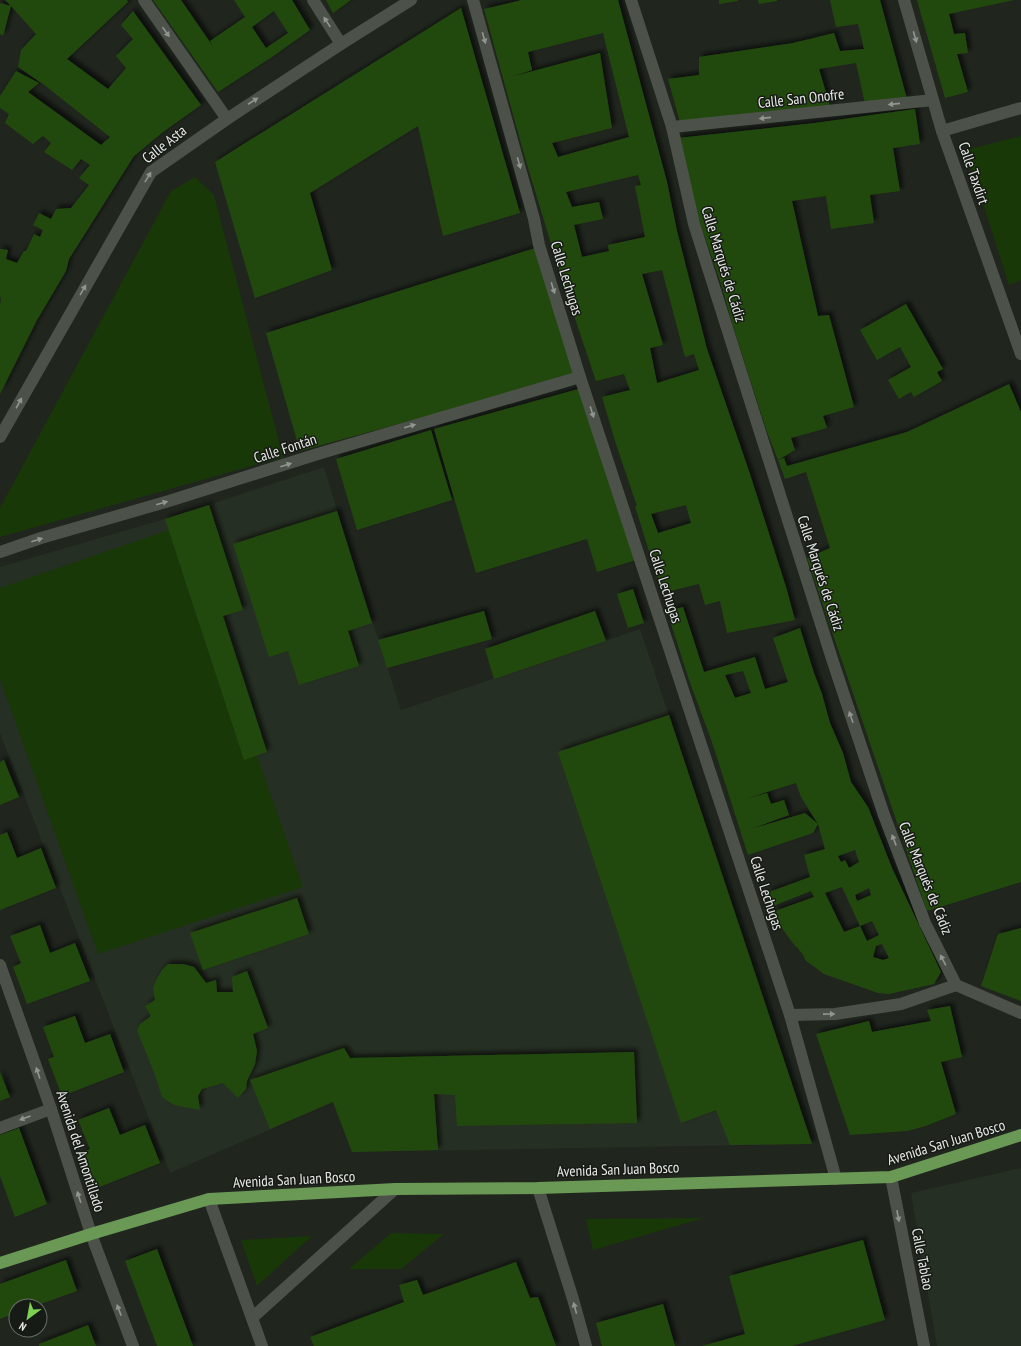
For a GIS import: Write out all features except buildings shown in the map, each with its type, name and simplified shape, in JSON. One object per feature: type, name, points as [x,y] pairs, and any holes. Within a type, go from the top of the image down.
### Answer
[{"type":"main road","name":"Avenida San Juan Bosco","points":[[0,1263],[209,1199],[395,1189],[538,1188],[891,1177],[1021,1135]]},
{"type":"street","points":[[144,0],[227,119]]},
{"type":"street","points":[[313,0],[341,44]]},
{"type":"street","name":"Calle Asta","points":[[0,437],[151,172],[227,119],[411,0]]},
{"type":"street","name":"Calle Lechugas","points":[[473,0],[534,218],[539,245],[580,377],[790,1015],[836,1179]]},
{"type":"street","name":"Calle Marqués de Cádiz","points":[[631,0],[672,127],[694,224],[835,670],[884,815],[925,923],[956,984]]},
{"type":"street","name":"Calle Taxdirt","points":[[904,0],[942,131],[1021,354]]},
{"type":"street","name":"Calle San Onofre","points":[[672,127],[933,100]]},
{"type":"street","points":[[942,131],[1021,108]]},
{"type":"street","name":"Calle Fontán","points":[[0,552],[41,538],[170,501],[321,453],[580,377]]},
{"type":"street","name":"Avenida del Amontillado","points":[[0,965],[51,1109],[91,1234],[133,1346]]},
{"type":"street","points":[[790,1015],[835,1014],[900,1004],[956,984],[1021,1013]]},
{"type":"street","points":[[0,1128],[51,1109]]},
{"type":"street","name":"Calle Tablao","points":[[891,1177],[924,1346]]},
{"type":"street","points":[[538,1188],[573,1299],[586,1346]]},
{"type":"street","points":[[252,1318],[395,1189]]},
{"type":"street","points":[[209,1199],[262,1346]]},
{"type":"shaded area","points":[[324,467],[401,710],[640,629],[812,1144],[352,1152],[333,1102],[170,1173],[0,733],[0,567],[165,519]]},
{"type":"shaded area","points":[[1021,1168],[1021,1346],[937,1346],[911,1193]]},
{"type":"green space","points":[[1021,136],[1021,280],[1009,285],[966,150]]},
{"type":"green space","points":[[195,177],[214,195],[283,457],[0,537],[0,508],[171,191]]},
{"type":"green space","points":[[177,527],[303,887],[98,954],[0,679],[0,588]]},
{"type":"green space","points":[[704,1218],[593,1250],[586,1219]]},
{"type":"green space","points":[[391,1233],[444,1234],[401,1269],[349,1269]]},
{"type":"green space","points":[[312,1236],[257,1286],[241,1240]]}]
